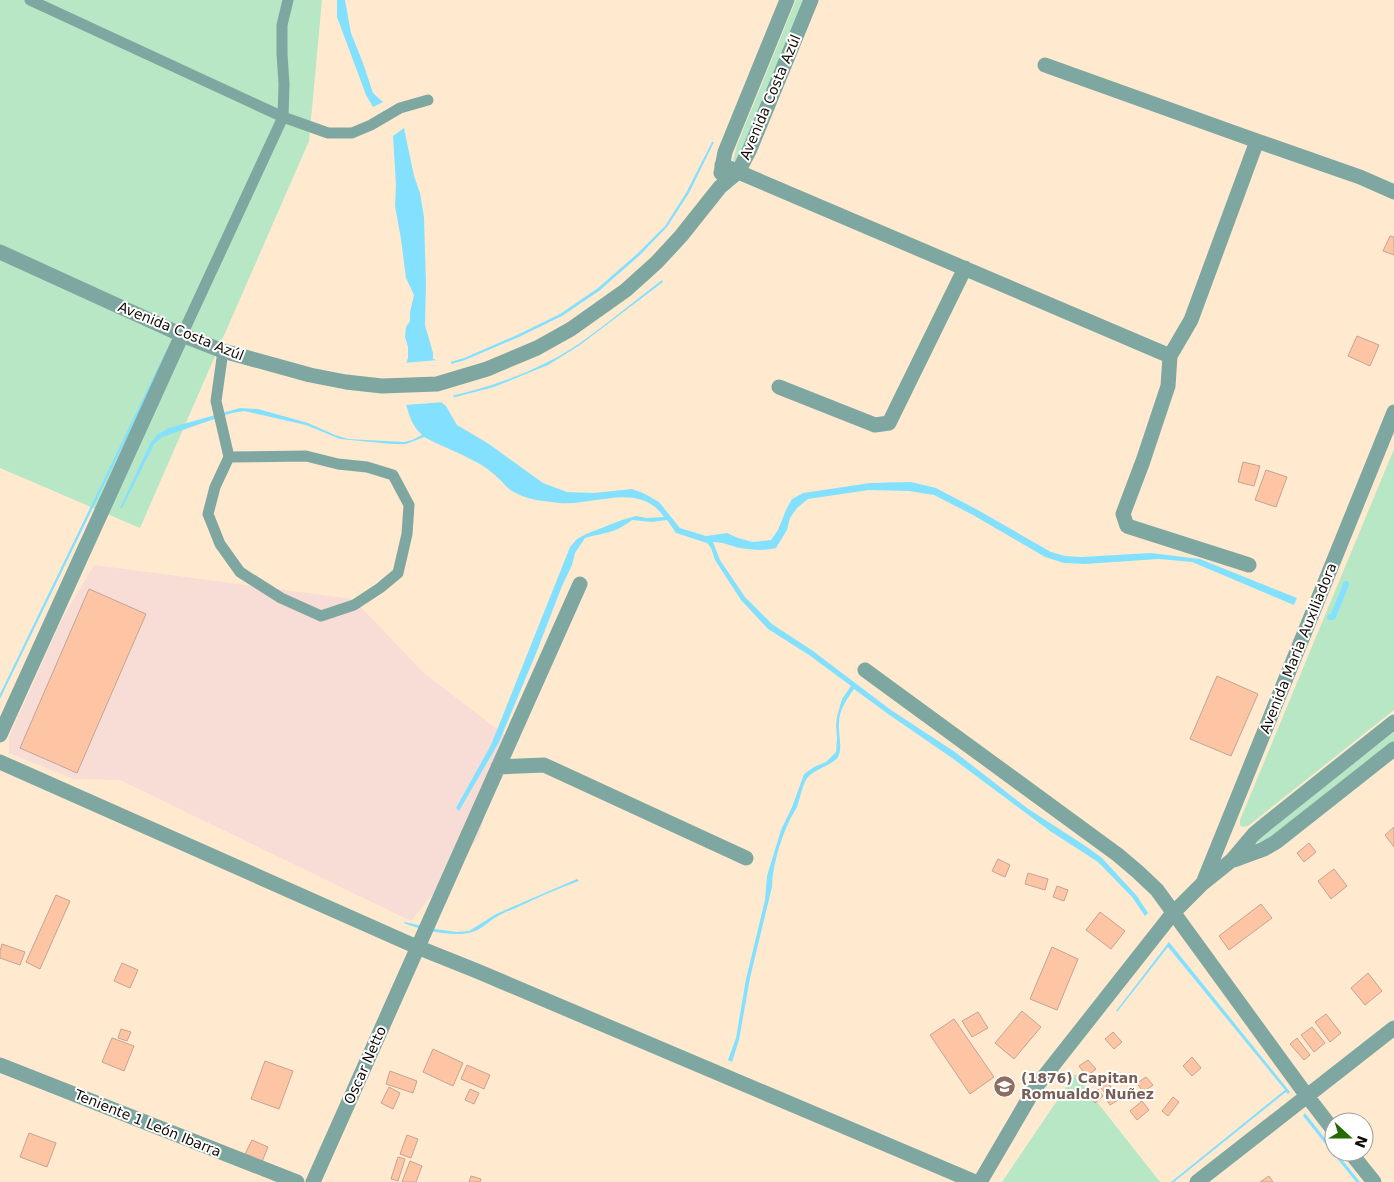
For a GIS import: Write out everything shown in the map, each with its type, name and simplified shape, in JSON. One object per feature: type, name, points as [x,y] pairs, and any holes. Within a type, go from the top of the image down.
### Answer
[{"type":"street","name":"Avenida Costa Azúl","points":[[720,187],[725,152],[787,0]]},
{"type":"street","name":"Avenida Costa Azúl","points":[[0,252],[182,335],[223,351],[310,375],[382,386],[437,384],[487,369],[538,348],[571,329],[626,290],[657,262],[681,236],[720,187],[738,172],[750,149],[810,0]]},
{"type":"street","points":[[1045,65],[1352,174],[1394,192]]},
{"type":"street","points":[[1249,565],[1127,526],[1123,514],[1168,386],[1170,356],[1191,320],[1257,141]]},
{"type":"street","points":[[722,165],[1170,356]]},
{"type":"street","points":[[779,387],[875,424],[889,423],[965,268]]},
{"type":"street","points":[[0,735],[182,335]]},
{"type":"street","name":"Avenida Maria Auxiliadora","points":[[1202,884],[1394,412]]},
{"type":"street","name":"Oscar Netto","points":[[313,1182],[580,584]]},
{"type":"street","points":[[865,670],[1118,855],[1157,890],[1324,1118]]},
{"type":"street","points":[[980,1182],[1035,1088],[1173,913],[1202,884],[1232,860],[1254,834],[1394,722]]},
{"type":"street","points":[[1232,860],[1264,849],[1276,842],[1394,749]]},
{"type":"street","points":[[0,762],[417,947],[975,1182]]},
{"type":"street","points":[[498,766],[544,765],[746,858]]},
{"type":"street","points":[[1197,1182],[1394,1028]]},
{"type":"street","name":"Teniente 1 León Ibarra","points":[[0,1065],[297,1182]]},
{"type":"street","points":[[1358,1162],[1374,1182]]},
{"type":"lane","points":[[30,0],[283,117],[328,133],[352,133],[371,125],[400,108],[428,100]]},
{"type":"lane","points":[[182,335],[283,117],[282,25],[288,0]]},
{"type":"lane","points":[[223,351],[216,401],[229,457],[214,487],[208,514],[220,544],[240,572],[280,598],[322,616],[354,605],[398,574],[407,534],[409,505],[393,474],[368,467],[338,464],[306,456],[229,457]]},
{"type":"shaded area","points":[[94,565],[353,599],[425,674],[505,735],[479,837],[411,921],[120,780],[74,779],[9,753],[9,737],[62,619]]},
{"type":"green space","points":[[0,0],[322,0],[309,141],[140,528],[0,468]]},
{"type":"green space","points":[[796,0],[804,0],[744,147],[734,162],[737,145]]},
{"type":"green space","points":[[1394,449],[1394,710],[1248,826],[1242,827],[1240,820]]},
{"type":"green space","points":[[1394,732],[1394,742],[1263,845],[1260,845],[1258,839]]},
{"type":"green space","points":[[1075,1074],[1160,1182],[1002,1182]]},
{"type":"water","points":[[337,0],[345,0],[351,33],[373,93],[383,102],[373,107],[366,95],[337,17]]},
{"type":"water","points":[[404,128],[424,217],[425,325],[433,359],[447,363],[464,358],[560,314],[598,288],[665,226],[686,193],[712,142],[714,142],[689,193],[667,227],[640,255],[599,291],[562,316],[465,360],[448,365],[405,366],[408,358],[408,347],[405,337],[406,327],[410,321],[414,295],[406,278],[395,206],[396,185],[393,136]]},
{"type":"water","points":[[662,280],[663,282],[580,345],[548,365],[494,387],[440,401],[446,406],[457,425],[489,444],[543,483],[567,492],[594,493],[632,489],[659,502],[680,528],[706,536],[727,533],[753,542],[771,540],[778,530],[792,499],[803,493],[870,483],[911,482],[936,488],[1051,552],[1065,556],[1081,557],[1151,553],[1200,559],[1297,598],[1294,605],[1192,562],[1159,559],[1085,564],[1064,563],[1045,557],[973,515],[934,495],[909,491],[869,490],[808,499],[797,508],[790,518],[787,530],[776,548],[763,550],[749,549],[713,542],[720,560],[745,597],[772,624],[813,651],[891,710],[955,752],[1027,808],[1102,858],[1137,896],[1148,913],[1145,916],[1132,897],[1098,862],[1050,831],[952,758],[854,689],[844,705],[839,718],[840,749],[838,757],[807,778],[797,807],[779,846],[773,872],[772,887],[750,978],[739,1040],[732,1062],[728,1060],[736,1038],[746,979],[765,900],[767,876],[781,830],[804,774],[826,762],[836,752],[837,716],[842,699],[851,686],[809,655],[768,629],[741,600],[715,560],[707,543],[676,533],[667,520],[652,522],[632,520],[626,525],[610,532],[585,538],[575,553],[572,565],[499,742],[459,811],[456,808],[491,745],[570,547],[577,539],[586,534],[622,520],[636,516],[647,518],[664,517],[654,506],[642,500],[629,498],[573,503],[535,500],[512,491],[482,465],[424,437],[406,444],[340,439],[306,425],[244,411],[232,413],[162,437],[154,444],[122,508],[120,508],[150,444],[157,435],[169,428],[240,408],[258,409],[308,423],[348,439],[404,442],[412,440],[422,435],[409,415],[405,401],[435,399],[475,390],[512,378],[549,362],[601,328]]},
{"type":"water","points":[[167,349],[169,351],[0,699],[0,694]]},
{"type":"water","points":[[577,879],[579,881],[504,913],[479,929],[465,934],[428,931],[404,923],[457,932],[469,931],[496,914]]},
{"type":"water","points":[[1169,942],[1290,1092],[1288,1094],[1286,1092],[1174,1182],[1171,1182],[1285,1090],[1168,947],[1116,1011]]},
{"type":"water","points":[[1305,1113],[1324,1137],[1324,1142],[1303,1116]]},
{"type":"water","points":[[1340,1162],[1344,1162],[1360,1182],[1356,1182]]},
{"type":"pier","points":[[451,359],[451,367],[448,368],[435,365],[405,369],[403,366],[403,363]]},
{"type":"pier","points":[[453,392],[454,400],[445,402],[404,405],[402,401],[404,398],[439,396]]},
{"type":"building","points":[[1390,236],[1394,237],[1394,255],[1383,251]]},
{"type":"building","points":[[1357,336],[1379,345],[1370,366],[1348,356]]},
{"type":"building","points":[[1243,462],[1260,466],[1254,486],[1238,482]]},
{"type":"building","points":[[1266,470],[1287,477],[1276,507],[1255,500]]},
{"type":"building","points":[[89,589],[146,614],[77,773],[20,748]]},
{"type":"building","points":[[1217,676],[1258,694],[1231,756],[1190,739]]},
{"type":"building","points":[[1394,827],[1394,847],[1385,835]]},
{"type":"building","points":[[1309,843],[1316,852],[1304,862],[1297,853]]},
{"type":"building","points":[[998,859],[1010,865],[1005,877],[992,871]]},
{"type":"building","points":[[1334,869],[1347,886],[1331,899],[1318,881]]},
{"type":"building","points":[[1028,873],[1048,879],[1045,890],[1025,884]]},
{"type":"building","points":[[1057,886],[1068,890],[1064,901],[1053,897]]},
{"type":"building","points":[[56,895],[70,901],[40,969],[26,962]]},
{"type":"building","points":[[1261,904],[1272,918],[1229,950],[1219,936]]},
{"type":"building","points":[[1100,912],[1125,931],[1111,949],[1086,930]]},
{"type":"building","points":[[2,944],[25,952],[20,965],[0,958]]},
{"type":"building","points":[[1052,947],[1078,959],[1057,1010],[1030,999]]},
{"type":"building","points":[[122,963],[138,970],[130,988],[114,981]]},
{"type":"building","points":[[1368,973],[1382,991],[1365,1005],[1351,988]]},
{"type":"building","points":[[1022,1011],[1041,1027],[1014,1059],[995,1043]]},
{"type":"building","points":[[978,1012],[988,1028],[972,1037],[962,1021]]},
{"type":"building","points":[[1326,1014],[1341,1033],[1330,1042],[1315,1022]]},
{"type":"building","points":[[954,1019],[994,1077],[970,1094],[930,1035]]},
{"type":"building","points":[[1312,1027],[1325,1043],[1314,1052],[1301,1035]]},
{"type":"building","points":[[121,1029],[131,1032],[127,1041],[118,1038]]},
{"type":"building","points":[[1113,1032],[1122,1042],[1114,1049],[1105,1039]]},
{"type":"building","points":[[112,1038],[134,1046],[124,1071],[102,1062]]},
{"type":"building","points":[[1297,1038],[1310,1055],[1304,1060],[1290,1044]]},
{"type":"building","points":[[433,1049],[463,1063],[453,1086],[423,1072]]},
{"type":"building","points":[[1192,1057],[1201,1068],[1192,1076],[1183,1066]]},
{"type":"building","points":[[1088,1060],[1096,1069],[1087,1076],[1079,1066]]},
{"type":"building","points":[[265,1061],[293,1071],[279,1109],[251,1099]]},
{"type":"building","points":[[467,1065],[490,1075],[484,1089],[461,1079]]},
{"type":"building","points":[[390,1071],[417,1081],[413,1093],[386,1084]]},
{"type":"building","points":[[1146,1077],[1153,1085],[1143,1092],[1137,1083]]},
{"type":"building","points":[[1107,1081],[1111,1087],[1104,1092],[1100,1086]]},
{"type":"building","points":[[389,1087],[400,1093],[393,1109],[381,1103]]},
{"type":"building","points":[[470,1089],[479,1093],[474,1104],[465,1100]]},
{"type":"building","points":[[1098,1089],[1103,1096],[1095,1103],[1089,1095]]},
{"type":"building","points":[[1113,1092],[1118,1100],[1110,1105],[1105,1097]]},
{"type":"building","points":[[1173,1097],[1179,1102],[1168,1116],[1162,1111]]},
{"type":"building","points":[[1142,1101],[1149,1110],[1137,1120],[1130,1111]]},
{"type":"building","points":[[29,1133],[56,1143],[47,1167],[20,1157]]},
{"type":"building","points":[[407,1135],[418,1139],[411,1158],[400,1154]]},
{"type":"building","points":[[252,1140],[268,1147],[261,1164],[244,1156]]},
{"type":"building","points":[[398,1157],[405,1159],[398,1181],[391,1179]]},
{"type":"building","points":[[410,1161],[422,1166],[416,1182],[402,1182]]},
{"type":"building","points":[[471,1176],[481,1179],[480,1182],[469,1182]]},
{"type":"building","points":[[1269,1176],[1273,1182],[1260,1182]]},
{"type":"waterway","points":[[1330,617],[1333,617],[1346,584]]},
{"type":"place","name":"(1876) Capitan Romualdo Nuñez","points":[[1005,1086]]}]
